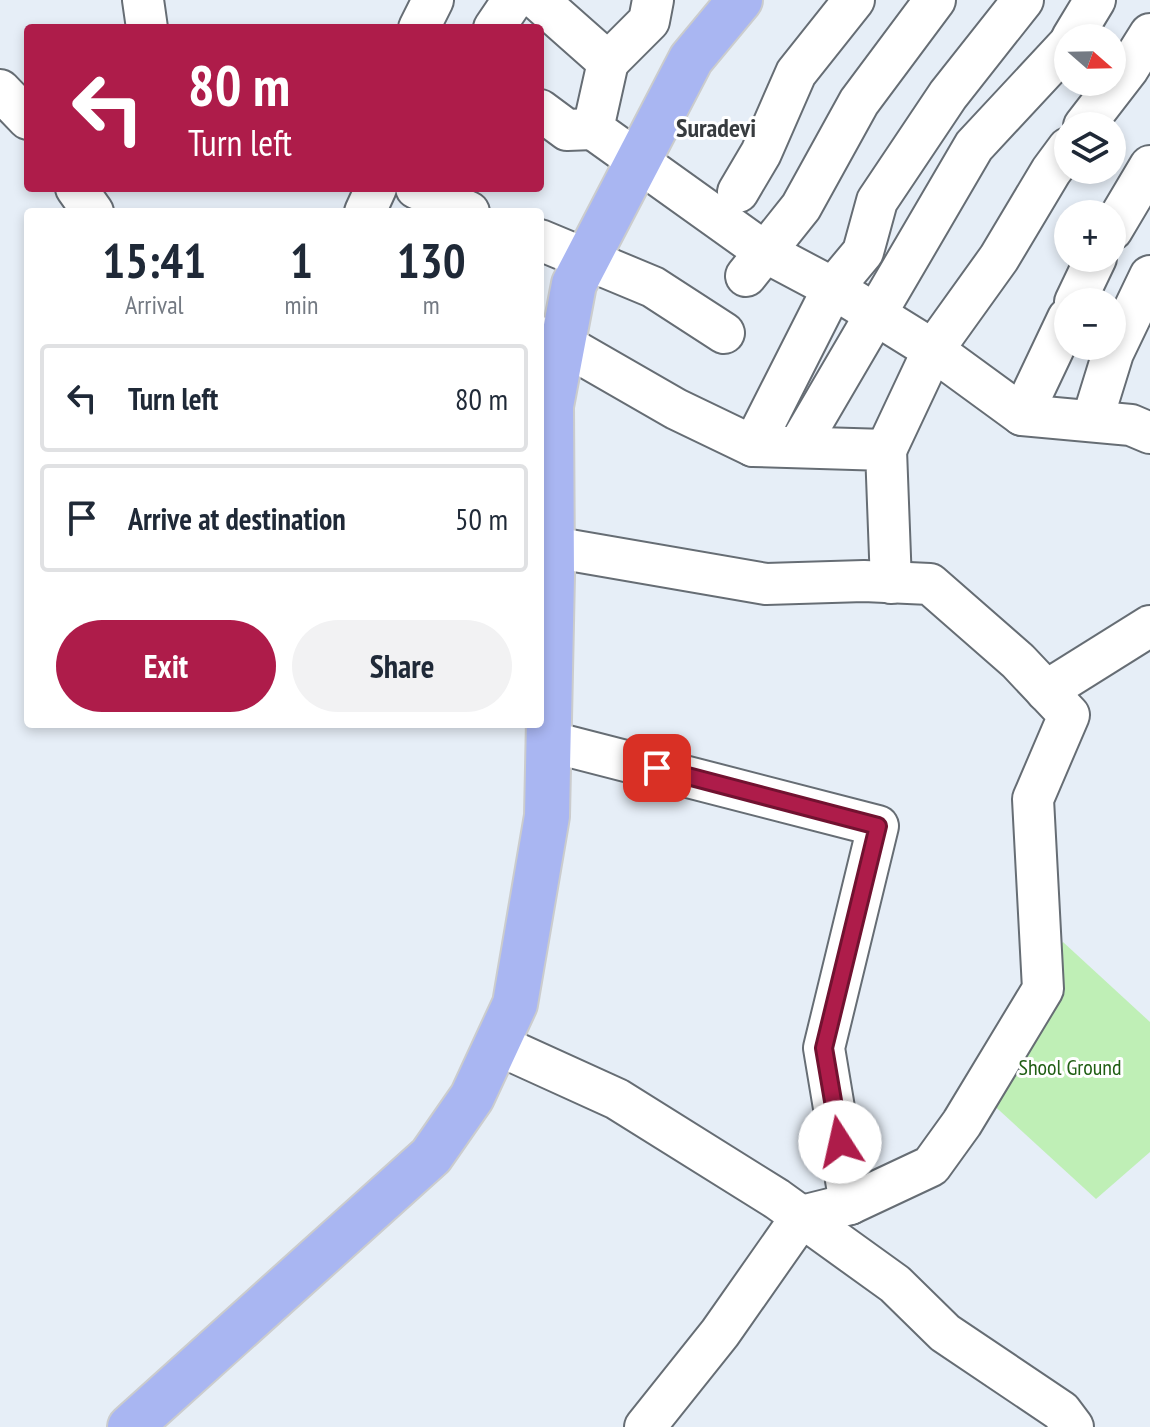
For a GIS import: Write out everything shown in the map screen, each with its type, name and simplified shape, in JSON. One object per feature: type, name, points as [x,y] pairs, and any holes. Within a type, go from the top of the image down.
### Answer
[{"type":"main road","points":[[130,1427],[431,1156],[472,1097],[515,1004],[547,816],[551,341],[574,284],[691,59],[740,0]]},
{"type":"street","points":[[143,0],[146,24]]},
{"type":"street","points":[[421,24],[433,0]]},
{"type":"street","points":[[497,24],[513,0]]},
{"type":"street","points":[[538,0],[608,62]]},
{"type":"street","points":[[593,129],[608,62],[649,21],[653,0]]},
{"type":"street","points":[[738,192],[761,153],[796,73],[854,0]]},
{"type":"street","points":[[756,264],[801,207],[859,102],[935,0]]},
{"type":"street","points":[[753,446],[833,288],[863,252],[877,201],[948,95],[1023,0]]},
{"type":"street","points":[[1080,24],[1095,0]]},
{"type":"street","points":[[1095,112],[1150,34]]},
{"type":"street","points":[[798,447],[974,146],[1054,60]]},
{"type":"street","points":[[544,113],[567,130],[593,129],[637,162],[756,264],[833,288],[933,350],[1022,415],[1131,425],[1150,433]]},
{"type":"street","points":[[1126,206],[1150,166]]},
{"type":"street","points":[[891,583],[886,450],[933,350],[999,258],[1054,167]]},
{"type":"street","points":[[425,192],[460,208]]},
{"type":"street","points":[[544,244],[653,287],[724,333]]},
{"type":"street","points":[[1092,421],[1113,353],[1150,276]]},
{"type":"street","points":[[551,341],[676,409],[753,446],[886,450]]},
{"type":"street","points":[[1022,415],[1054,348]]},
{"type":"street","points":[[548,564],[766,584],[864,581],[930,584],[1018,661],[1069,715],[1033,799],[1043,989],[962,1123],[931,1166],[850,1204],[802,1216],[720,1333],[645,1427]]},
{"type":"street","points":[[1046,691],[1150,626]]},
{"type":"street","points":[[548,741],[878,826],[824,1048],[850,1204]]},
{"type":"street","points":[[496,1044],[617,1099],[802,1216],[895,1284],[945,1333],[1061,1411],[1073,1427]]},
{"type":"green space","name":"Shool Ground","points":[[1063,942],[1150,1022],[1150,1152],[1096,1199],[964,1078]]},
{"type":"district","name":"Suradevi","points":[[716,127]]},
{"type":"route","points":[[657,768],[878,826],[824,1048],[840,1142]]}]
